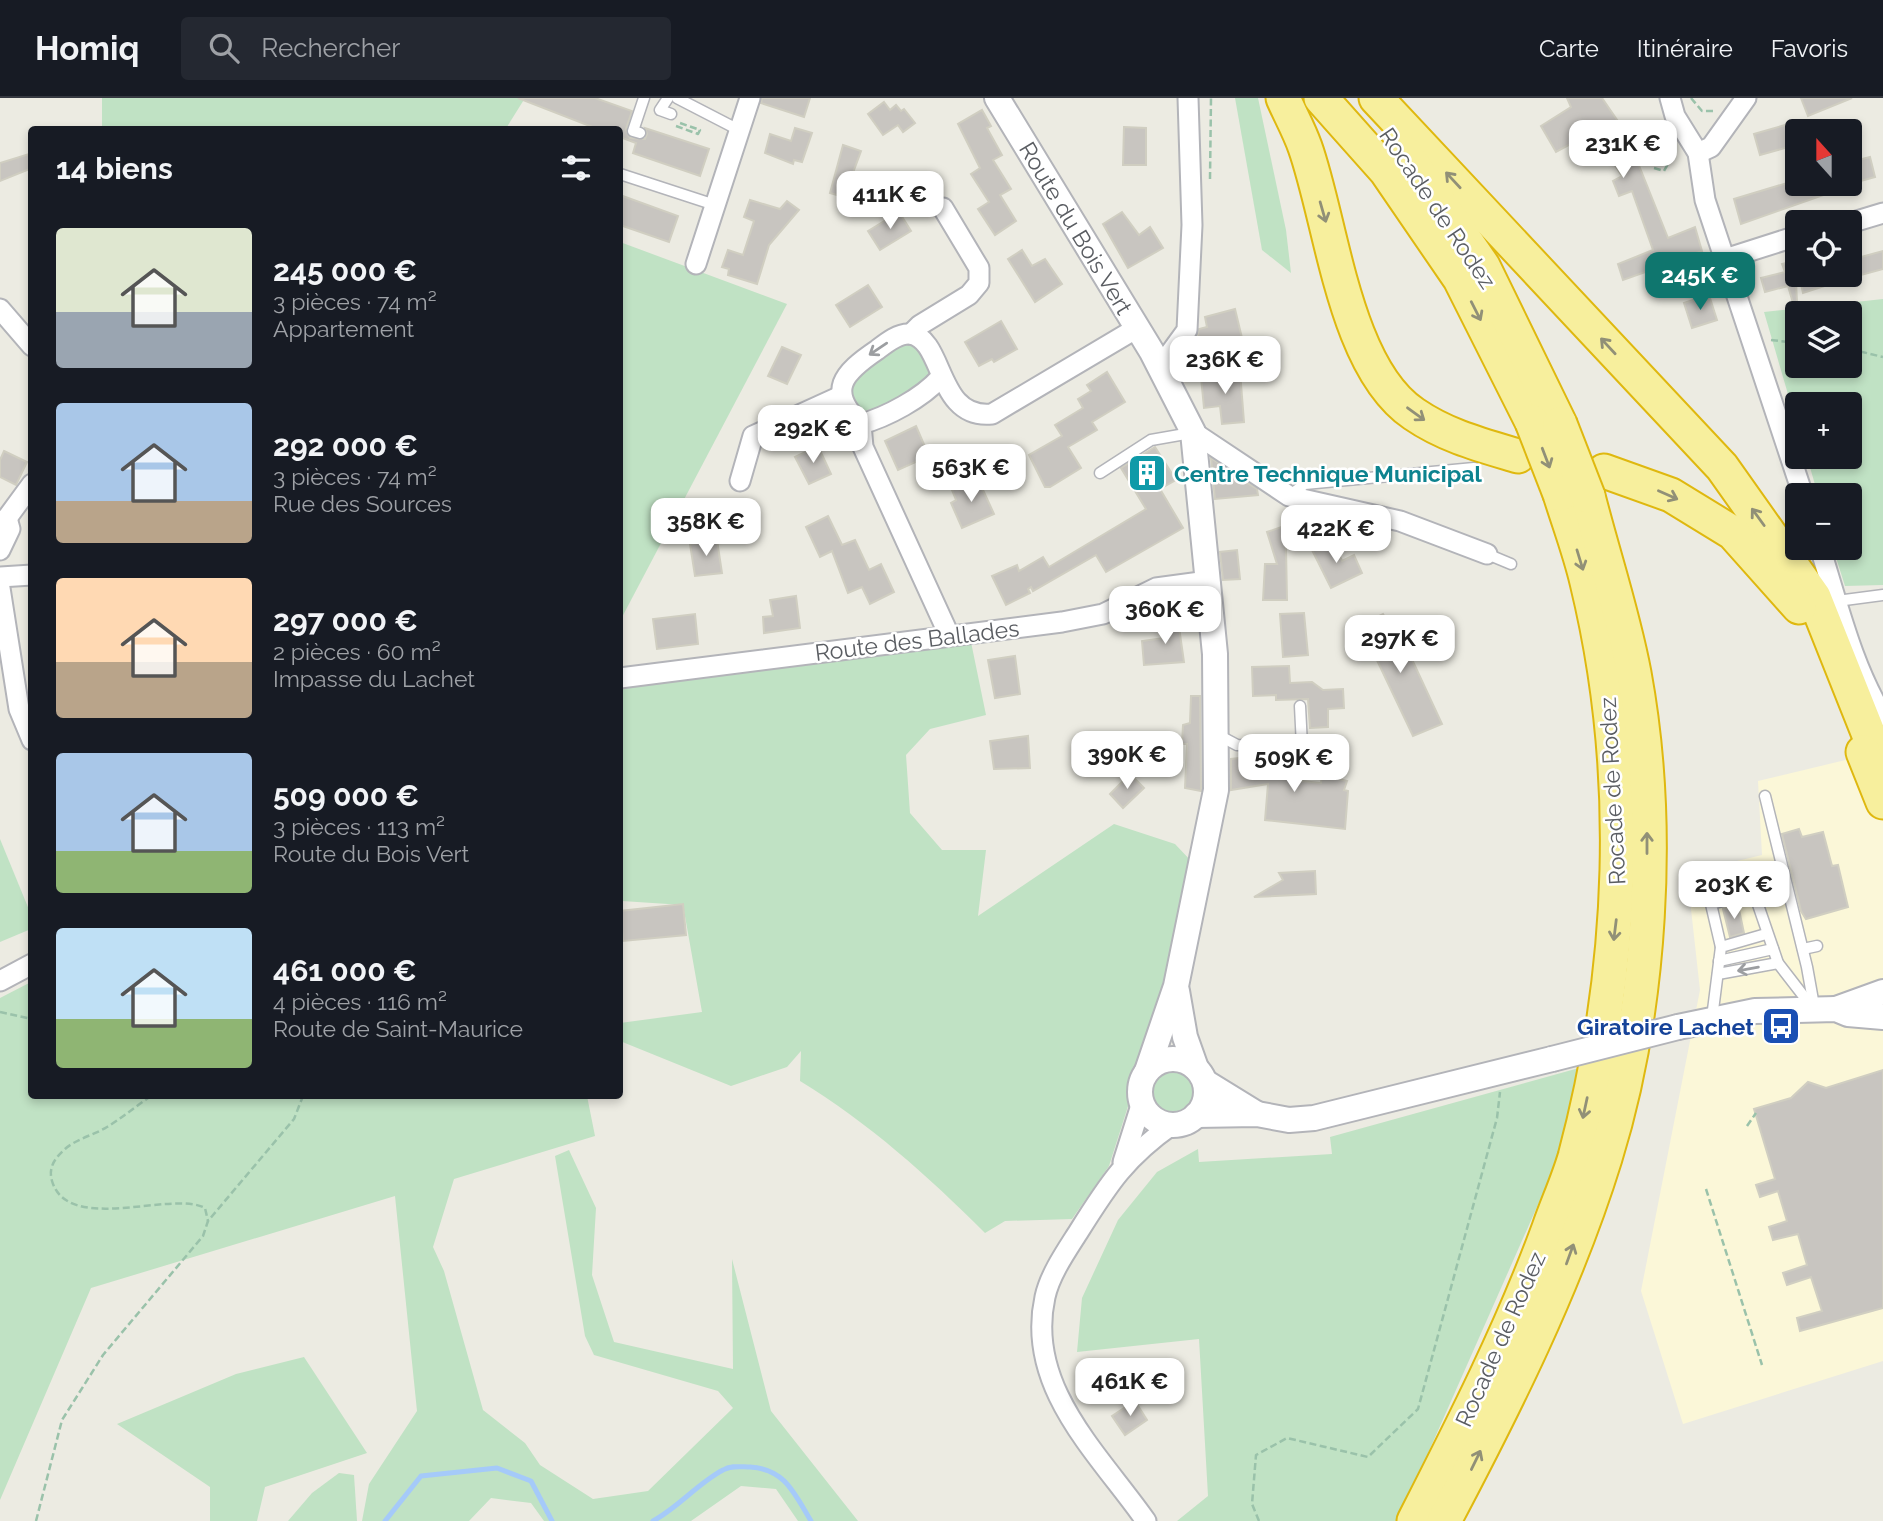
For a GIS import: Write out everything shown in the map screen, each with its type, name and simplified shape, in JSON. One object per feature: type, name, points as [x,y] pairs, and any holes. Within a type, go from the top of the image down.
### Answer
[{"type":"highway","points":[[1283,98],[1305,146],[1356,329],[1378,376],[1412,413],[1453,437],[1518,456]]},
{"type":"highway","name":"Rocade de Rodez","points":[[1321,98],[1386,171],[1460,279],[1584,487],[1634,673],[1647,780],[1648,916],[1634,1033],[1606,1157],[1554,1300],[1444,1521]]},
{"type":"highway","name":"Rocade de Rodez","points":[[1359,98],[1403,151],[1483,266],[1546,423]]},
{"type":"highway","points":[[1376,98],[1722,467],[1814,597],[1883,770]]},
{"type":"highway","points":[[1584,487],[1671,495],[1733,533],[1790,594],[1819,646],[1883,802]]},
{"type":"highway","name":"Rocade de Rodez","points":[[1413,1521],[1522,1300],[1574,1158],[1599,1041],[1616,926],[1620,858],[1612,724],[1587,581],[1584,487]]},
{"type":"street","points":[[696,264],[750,98]]},
{"type":"street","name":"Route du Bois Vert","points":[[997,98],[1137,328],[1193,432],[1215,654],[1216,790],[1209,839],[1176,986]]},
{"type":"street","points":[[1160,368],[1187,330],[1192,225],[1188,98]]},
{"type":"street","points":[[1670,98],[1675,116],[1698,153],[1703,193],[1754,339],[1799,483]]},
{"type":"street","points":[[1698,153],[1711,147],[1746,98]]},
{"type":"street","points":[[943,208],[979,268],[979,283],[969,295],[920,325],[911,334],[896,337],[852,367],[843,382],[841,396],[847,411],[861,425],[863,447],[949,635]]},
{"type":"street","points":[[1862,220],[1883,214]]},
{"type":"street","points":[[1726,259],[1785,240]]},
{"type":"street","points":[[0,309],[28,341]]},
{"type":"street","points":[[911,334],[925,342],[937,362],[940,378],[965,409],[978,416],[992,414],[1137,328]]},
{"type":"street","points":[[861,425],[876,420],[932,387],[940,378]]},
{"type":"street","points":[[740,481],[753,436],[841,396]]},
{"type":"street","points":[[1193,432],[1289,496],[1400,521],[1487,554]]},
{"type":"street","points":[[0,550],[10,529],[4,520],[28,489]]},
{"type":"street","points":[[1824,560],[1871,696],[1883,716]]},
{"type":"street","points":[[0,577],[28,575]]},
{"type":"street","name":"Route des Ballades","points":[[623,678],[1062,622],[1103,614],[1156,588],[1208,581]]},
{"type":"street","points":[[0,588],[19,709],[28,730]]},
{"type":"street","points":[[0,981],[28,966]]},
{"type":"street","points":[[1176,986],[1140,1091],[1142,1102],[1154,1118],[1185,1120],[1258,1114],[1289,1120],[1314,1118],[1712,1018],[1755,1011],[1825,1009],[1883,1017]]},
{"type":"street","points":[[1146,1521],[1065,1411],[1053,1389],[1041,1334],[1045,1295],[1065,1253],[1122,1166],[1144,1144],[1185,1120],[1205,1100],[1200,1075],[1185,1037],[1176,986]]},
{"type":"street","points":[[1825,1009],[1883,992]]},
{"type":"street","points":[[1147,1072],[1155,1064],[1176,1059],[1258,1114]]},
{"type":"street","points":[[1122,1166],[1142,1102]]},
{"type":"lane","points":[[640,133],[633,131],[633,119],[644,98]]},
{"type":"lane","points":[[668,98],[660,110],[669,119]]},
{"type":"lane","points":[[677,98],[739,130]]},
{"type":"lane","points":[[623,175],[715,205]]},
{"type":"lane","points":[[1100,473],[1150,440],[1193,432]]},
{"type":"lane","points":[[1289,496],[1305,484],[1474,468]]},
{"type":"lane","points":[[1487,554],[1511,564]]},
{"type":"lane","points":[[1837,601],[1883,595]]},
{"type":"lane","points":[[1217,735],[1237,745],[1302,746],[1300,706]]},
{"type":"lane","points":[[1765,796],[1803,949],[1825,1009]]},
{"type":"lane","points":[[1712,1018],[1721,947],[1712,904],[1754,893],[1766,934],[1779,963],[1825,1009]]},
{"type":"lane","points":[[1721,947],[1766,934]]},
{"type":"lane","points":[[1803,949],[1817,946]]},
{"type":"lane","points":[[1719,961],[1773,949]]},
{"type":"lane","points":[[1718,974],[1779,963]]},
{"type":"path","points":[[1691,98],[1702,111],[1722,112],[1735,117]]},
{"type":"path","points":[[669,119],[674,121],[700,130],[698,134],[669,119]]},
{"type":"path","points":[[1654,168],[1664,171],[1669,162]]},
{"type":"path","points":[[1754,339],[1785,342]]},
{"type":"path","points":[[1862,352],[1883,357]]},
{"type":"path","points":[[0,1012],[28,1018]]},
{"type":"path","points":[[1259,1521],[1252,1504],[1256,1455],[1287,1438],[1367,1457],[1418,1409],[1497,1118],[1503,1071]]},
{"type":"path","points":[[146,1099],[107,1127],[67,1147],[52,1163],[50,1173],[54,1186],[61,1196],[79,1205],[125,1210],[194,1202],[205,1208],[208,1221]]},
{"type":"path","points":[[36,1521],[62,1420],[103,1355],[203,1236],[208,1221],[294,1119],[302,1099]]},
{"type":"path","points":[[1747,1126],[1756,1113]]},
{"type":"path","points":[[1706,1189],[1762,1365]]},
{"type":"shaded area","points":[[1883,751],[1883,1361],[1683,1424],[1641,1291],[1700,990],[1687,873],[1762,855],[1758,781]]},
{"type":"green space","points":[[102,98],[525,98],[508,126],[102,126]]},
{"type":"green space","points":[[1235,98],[1258,98],[1286,230],[1291,273],[1262,250]]},
{"type":"green space","points":[[623,243],[787,304],[623,615]]},
{"type":"green space","points":[[1883,299],[1883,585],[1845,586],[1837,560],[1862,560],[1862,483],[1815,483],[1810,469],[1862,469],[1862,392],[1787,392],[1764,312],[1785,310],[1785,378],[1862,378],[1862,301]]},
{"type":"green space","points":[[898,345],[917,345],[931,368],[927,376],[912,391],[901,397],[879,407],[861,411],[851,401],[849,380]]},
{"type":"green space","points":[[971,642],[986,715],[930,729],[906,755],[910,813],[942,850],[986,850],[978,916],[1114,824],[1175,844],[1193,863],[1159,1009],[1109,1166],[1072,1219],[1005,1221],[985,1233],[897,1151],[850,1114],[800,1081],[801,1051],[787,1067],[731,1086],[623,1042],[623,1023],[702,1012],[683,905],[623,901],[623,688]]},
{"type":"green space","points":[[0,839],[28,907],[28,930],[0,942]]},
{"type":"green space","points":[[28,984],[28,1099],[588,1099],[595,1136],[454,1179],[433,1247],[444,1271],[483,1410],[525,1443],[540,1465],[593,1499],[648,1491],[733,1408],[718,1391],[594,1355],[585,1336],[555,1156],[569,1150],[596,1208],[592,1275],[614,1342],[733,1369],[732,1259],[771,1411],[858,1521],[798,1521],[776,1489],[741,1486],[691,1521],[544,1521],[531,1503],[491,1498],[469,1521],[362,1521],[369,1484],[417,1411],[395,1196],[91,1288],[0,1500],[0,998]]},
{"type":"green space","points":[[1173,1068],[1188,1075],[1195,1090],[1188,1105],[1173,1112],[1158,1105],[1151,1090],[1158,1075]]},
{"type":"green space","points":[[1579,1068],[1559,1157],[1398,1521],[1177,1521],[1208,1496],[1199,1339],[1077,1352],[1082,1298],[1118,1220],[1157,1172],[1198,1149],[1199,1162],[1332,1154],[1330,1137]]},
{"type":"green space","points":[[304,1357],[367,1453],[265,1487],[257,1521],[210,1521],[210,1487],[117,1424],[236,1374]]},
{"type":"green space","points":[[339,1473],[354,1475],[357,1521],[288,1521],[312,1493]]},
{"type":"building","points":[[518,98],[595,98],[632,111],[626,129],[630,138],[645,139],[645,128],[709,149],[700,176],[633,153],[636,143],[623,138],[623,126],[590,126]]},
{"type":"building","points":[[762,98],[810,98],[804,117],[761,103]]},
{"type":"building","points":[[1567,98],[1602,98],[1635,146],[1632,148],[1668,238],[1695,227],[1702,251],[1693,254],[1695,259],[1681,264],[1679,260],[1623,280],[1618,264],[1653,250],[1632,191],[1619,196],[1613,181],[1622,176],[1601,144],[1597,147],[1589,134],[1556,152],[1541,126],[1571,107]]},
{"type":"building","points":[[1801,98],[1852,98],[1808,116]]},
{"type":"building","points":[[884,102],[890,110],[896,105],[901,111],[904,109],[915,123],[903,132],[898,125],[883,135],[868,114]]},
{"type":"building","points":[[982,110],[991,126],[987,128],[1002,155],[993,160],[1011,189],[1000,195],[1016,221],[995,235],[978,209],[989,202],[971,174],[980,168],[958,124]]},
{"type":"building","points":[[1785,125],[1785,148],[1760,155],[1754,134]]},
{"type":"building","points":[[1124,127],[1146,128],[1146,165],[1123,165]]},
{"type":"building","points":[[795,128],[812,133],[802,162],[794,160],[793,164],[765,153],[770,134],[791,141]]},
{"type":"building","points":[[843,145],[861,151],[844,197],[830,193]]},
{"type":"building","points":[[28,154],[28,170],[0,181],[0,163]]},
{"type":"building","points":[[1870,157],[1875,177],[1862,181],[1862,159]]},
{"type":"building","points":[[1785,184],[1785,196],[1820,196],[1741,224],[1734,199]]},
{"type":"building","points":[[623,196],[678,216],[669,242],[623,226]]},
{"type":"building","points":[[750,200],[780,209],[787,201],[799,210],[769,245],[757,284],[728,275],[729,269],[722,267],[728,250],[743,255],[754,221],[744,217]]},
{"type":"building","points":[[899,212],[911,231],[880,250],[868,231]]},
{"type":"building","points":[[1122,212],[1139,235],[1150,227],[1163,248],[1128,268],[1103,224]]},
{"type":"building","points":[[1022,250],[1032,266],[1045,259],[1062,284],[1035,302],[1008,259]]},
{"type":"building","points":[[1883,251],[1883,269],[1862,275],[1862,257]]},
{"type":"building","points":[[1785,272],[1785,287],[1765,292],[1761,278]]},
{"type":"building","points":[[868,285],[882,307],[850,327],[836,305]]},
{"type":"building","points":[[1788,287],[1796,287],[1797,301],[1792,301]]},
{"type":"building","points":[[1802,287],[1821,287],[1803,293]]},
{"type":"building","points":[[1709,295],[1717,320],[1692,328],[1684,303]]},
{"type":"building","points":[[1235,309],[1242,338],[1238,339],[1239,345],[1202,353],[1198,334],[1199,329],[1207,327],[1205,317]]},
{"type":"building","points":[[1001,321],[1017,349],[994,362],[992,359],[979,366],[965,342]]},
{"type":"building","points":[[782,347],[801,355],[787,384],[768,376]]},
{"type":"building","points":[[1240,371],[1244,422],[1222,424],[1220,406],[1204,408],[1201,377]]},
{"type":"building","points":[[1107,372],[1125,402],[1092,422],[1097,430],[1068,447],[1081,468],[1050,487],[1045,487],[1029,455],[1062,436],[1055,425],[1083,408],[1078,399],[1091,391],[1087,385]]},
{"type":"building","points":[[916,426],[929,456],[898,470],[885,441]]},
{"type":"building","points":[[818,446],[831,474],[809,484],[795,457]]},
{"type":"building","points":[[1155,447],[1176,480],[1160,489],[1183,528],[1106,572],[1096,555],[1033,591],[1031,587],[1028,589],[1030,593],[1006,605],[992,576],[1017,565],[1019,571],[1043,557],[1049,567],[1146,509],[1121,468]]},
{"type":"building","points":[[4,451],[27,462],[16,485],[0,477],[0,460]]},
{"type":"building","points":[[1211,458],[1234,474],[1236,480],[1242,480],[1257,489],[1258,495],[1215,499]]},
{"type":"building","points":[[978,479],[994,514],[962,528],[951,503],[956,500],[952,490]]},
{"type":"building","points":[[828,516],[842,545],[855,540],[869,570],[881,564],[894,592],[870,604],[862,587],[848,593],[832,551],[820,557],[806,527]]},
{"type":"building","points":[[1290,524],[1297,544],[1286,548],[1287,600],[1263,600],[1265,564],[1277,564],[1267,532]]},
{"type":"building","points":[[717,540],[722,573],[695,576],[690,544]]},
{"type":"building","points":[[1333,541],[1342,561],[1354,555],[1362,573],[1331,588],[1312,550]]},
{"type":"building","points":[[1237,550],[1240,579],[1223,580],[1220,552]]},
{"type":"building","points":[[796,596],[800,628],[764,633],[763,617],[773,616],[770,600]]},
{"type":"building","points":[[1304,613],[1308,655],[1283,657],[1280,614]]},
{"type":"building","points":[[695,614],[698,644],[657,649],[653,619]]},
{"type":"building","points":[[1383,614],[1406,657],[1410,655],[1442,724],[1413,736],[1375,656],[1370,659],[1355,628]]},
{"type":"building","points":[[1178,620],[1184,662],[1144,665],[1142,641],[1164,638],[1162,622]]},
{"type":"building","points":[[1015,656],[1020,694],[995,698],[988,660]]},
{"type":"building","points":[[1289,666],[1290,683],[1312,682],[1323,690],[1343,689],[1344,708],[1328,709],[1328,727],[1310,728],[1308,699],[1276,700],[1276,695],[1253,696],[1252,667]]},
{"type":"building","points":[[1191,696],[1200,696],[1201,791],[1185,788],[1187,744],[1182,744],[1183,725],[1190,723]]},
{"type":"building","points":[[1028,736],[1030,768],[994,769],[990,741]]},
{"type":"building","points":[[1239,758],[1240,765],[1289,759],[1292,780],[1321,783],[1322,775],[1347,781],[1344,790],[1348,791],[1345,829],[1265,820],[1268,784],[1231,790],[1231,759]]},
{"type":"building","points":[[1130,774],[1144,788],[1123,808],[1110,794]]},
{"type":"building","points":[[1799,829],[1802,837],[1823,832],[1832,866],[1838,865],[1848,907],[1806,919],[1801,911],[1782,834]]},
{"type":"building","points":[[1315,871],[1316,894],[1254,897],[1283,880],[1279,873]]},
{"type":"building","points":[[683,904],[686,935],[623,941],[623,911]]},
{"type":"building","points":[[1738,905],[1744,933],[1730,937],[1723,909]]},
{"type":"building","points":[[1883,1070],[1883,1308],[1800,1331],[1797,1318],[1822,1311],[1811,1277],[1787,1285],[1783,1273],[1807,1265],[1798,1234],[1773,1240],[1769,1227],[1787,1221],[1778,1191],[1760,1197],[1756,1185],[1775,1179],[1754,1109],[1791,1098],[1808,1082],[1826,1088]]},
{"type":"building","points":[[1135,1401],[1147,1420],[1125,1435],[1112,1416]]},
{"type":"waterway","points":[[653,1521],[714,1475],[726,1468],[736,1467],[772,1472],[787,1484],[811,1521]]},
{"type":"waterway","points":[[385,1521],[421,1476],[497,1468],[531,1481],[552,1521]]},
{"type":"place","name":"Centre Technique Municipal","points":[[1147,473]]},
{"type":"place","name":"Giratoire Lachet","points":[[1781,1026]]}]
